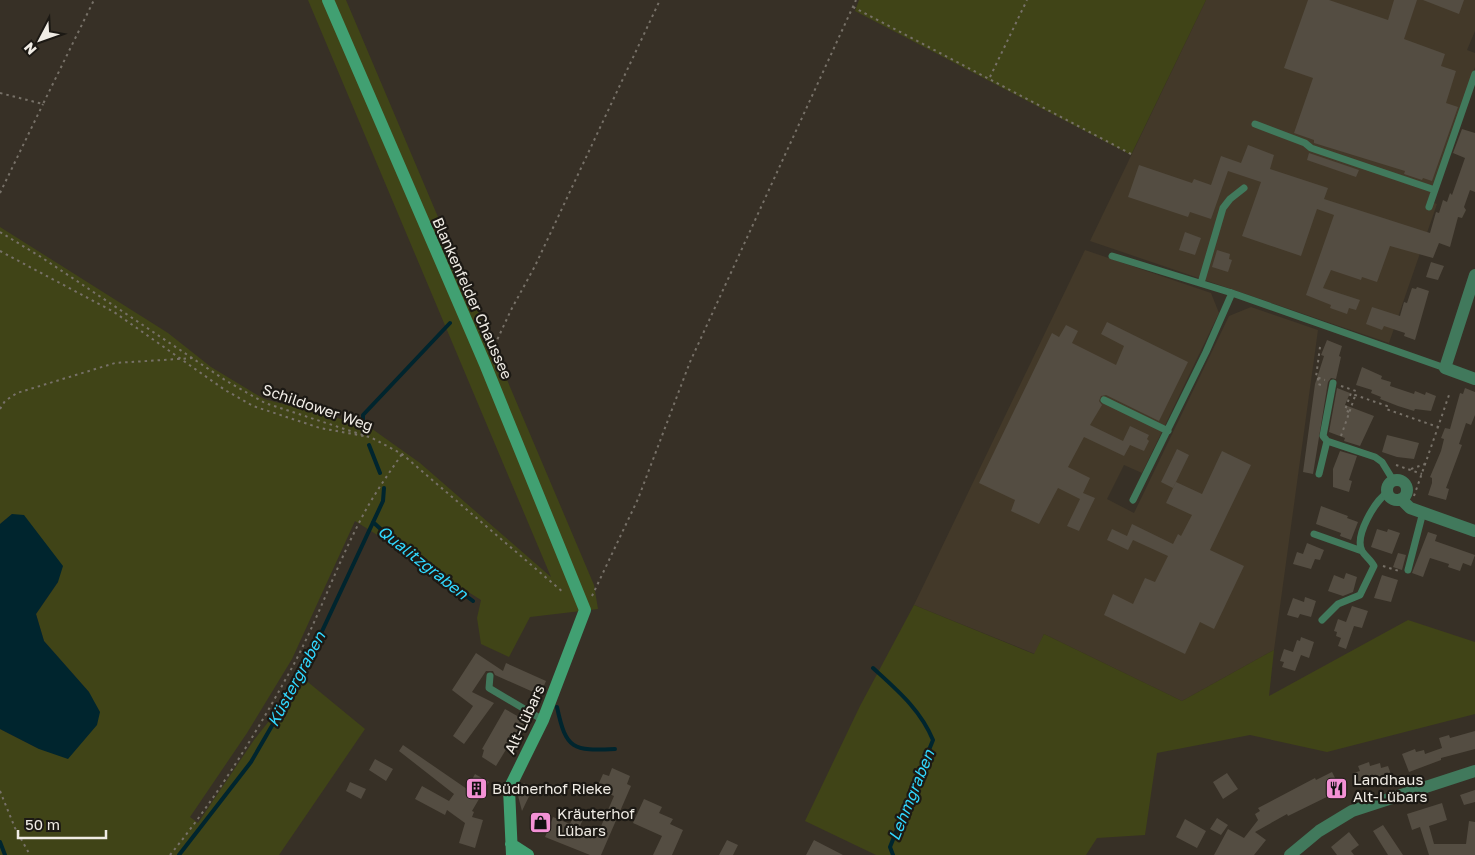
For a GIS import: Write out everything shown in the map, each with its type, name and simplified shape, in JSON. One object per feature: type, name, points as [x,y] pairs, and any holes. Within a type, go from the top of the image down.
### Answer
[{"type":"street","name":"Blankenfelder Chaussee","points":[[328,0],[485,364],[585,610]]},
{"type":"street","points":[[1475,275],[1445,368],[1475,379]]},
{"type":"street","points":[[1411,506],[1406,494],[1405,484],[1400,480],[1393,480],[1388,484],[1388,493],[1395,499],[1411,506],[1475,531]]},
{"type":"street","name":"Alt-Lübars","points":[[528,855],[512,850],[509,789],[543,720],[585,610]]},
{"type":"street","points":[[1290,855],[1319,831],[1352,811],[1475,771]]},
{"type":"lane","points":[[1429,207],[1475,74]]},
{"type":"lane","points":[[1255,124],[1305,143],[1311,148],[1435,190]]},
{"type":"lane","points":[[1201,283],[1224,208],[1230,199],[1244,188]]},
{"type":"lane","points":[[1112,256],[1232,293],[1445,368]]},
{"type":"lane","points":[[1134,500],[1232,293]]},
{"type":"lane","points":[[1333,383],[1323,436],[1327,441],[1375,457],[1382,462],[1393,480]]},
{"type":"lane","points":[[1104,400],[1168,431]]},
{"type":"lane","points":[[1319,474],[1327,441]]},
{"type":"lane","points":[[1362,551],[1360,542],[1371,510],[1381,497],[1388,493]]},
{"type":"lane","points":[[1406,571],[1411,506]]},
{"type":"lane","points":[[1314,534],[1362,551],[1374,566],[1360,596],[1338,604],[1322,620]]},
{"type":"lane","points":[[490,676],[489,688],[543,720]]},
{"type":"path","points":[[0,193],[94,0]]},
{"type":"path","points":[[485,364],[511,310],[536,266],[660,0]]},
{"type":"path","points":[[585,610],[638,499],[690,362],[856,0]]},
{"type":"path","points":[[990,78],[1027,0]]},
{"type":"path","points":[[853,7],[1131,154]]},
{"type":"path","points":[[0,93],[43,104]]},
{"type":"path","name":"Schildower Weg","points":[[0,232],[225,380],[265,403],[372,438],[402,454],[585,610]]},
{"type":"path","points":[[0,251],[114,312],[253,406],[320,428],[372,438]]},
{"type":"path","points":[[0,409],[5,401],[17,393],[115,363],[194,358]]},
{"type":"path","points":[[1318,378],[1318,384],[1326,386]]},
{"type":"path","points":[[1349,412],[1345,410],[1352,390]]},
{"type":"path","points":[[1351,407],[1355,395],[1387,406],[1386,409],[1438,427]]},
{"type":"path","points":[[1411,506],[1449,395]]},
{"type":"path","points":[[170,855],[192,828],[257,727],[295,661],[359,521],[379,487],[402,454]]},
{"type":"path","points":[[1375,457],[1422,474]]},
{"type":"path","points":[[1410,470],[1425,464]]},
{"type":"path","points":[[1372,562],[1406,571]]},
{"type":"path","points":[[0,791],[14,828],[30,855]]},
{"type":"shaded area","points":[[1206,0],[1475,0],[1475,31],[1467,50],[1475,53],[1475,67],[1430,201],[1437,204],[1389,343],[1090,241]]},
{"type":"shaded area","points":[[1085,250],[1211,293],[1219,313],[1142,473],[1124,465],[1107,499],[1134,513],[1229,316],[1251,307],[1318,330],[1274,650],[1182,701],[1044,634],[1035,654],[914,605]]},
{"type":"green space","points":[[308,0],[346,0],[594,585],[598,609],[530,617],[509,657],[481,644],[477,618],[481,600],[355,521],[292,659],[247,733],[190,817],[198,823],[254,740],[303,678],[365,729],[279,855],[0,855],[0,729],[39,749],[89,692],[44,641],[36,614],[58,582],[12,514],[0,524],[0,227],[168,333],[211,367],[264,399],[368,426],[420,463],[551,577]]},
{"type":"green space","points":[[859,0],[1206,0],[1131,155],[855,11]]},
{"type":"green space","points":[[914,605],[1034,654],[1044,634],[1182,701],[1274,650],[1269,696],[1408,620],[1475,642],[1475,714],[1327,752],[1250,735],[1157,753],[1145,835],[1097,838],[1086,855],[876,855],[805,821],[860,706]]},
{"type":"water","points":[[12,514],[24,515],[63,566],[58,582],[36,614],[44,641],[89,692],[100,712],[97,725],[68,759],[39,749],[0,729],[0,524]]},
{"type":"building","points":[[1308,0],[1329,0],[1388,20],[1394,0],[1417,0],[1404,39],[1445,54],[1441,66],[1456,71],[1446,103],[1458,107],[1432,181],[1423,178],[1422,180],[1404,174],[1405,171],[1314,143],[1314,140],[1294,133],[1313,78],[1284,68]]},
{"type":"building","points":[[1423,0],[1464,0],[1459,14]]},
{"type":"building","points":[[1462,129],[1475,133],[1475,192],[1470,190],[1464,207],[1466,210],[1462,218],[1458,217],[1450,247],[1439,243],[1433,258],[1390,246],[1377,282],[1362,277],[1361,280],[1331,270],[1323,288],[1360,300],[1356,310],[1349,308],[1347,314],[1330,308],[1331,305],[1306,295],[1334,215],[1317,209],[1301,256],[1242,236],[1261,182],[1228,171],[1211,219],[1190,212],[1188,217],[1128,197],[1139,165],[1192,183],[1194,179],[1211,185],[1221,156],[1241,163],[1248,145],[1274,155],[1270,169],[1328,188],[1324,199],[1430,233],[1436,212],[1439,213],[1443,200],[1447,202],[1450,193],[1452,195],[1465,158],[1453,153]]},
{"type":"building","points":[[1309,153],[1359,170],[1356,177],[1307,160]]},
{"type":"building","points":[[1185,232],[1201,238],[1195,255],[1179,250]]},
{"type":"building","points":[[1217,250],[1230,254],[1229,259],[1232,260],[1228,272],[1212,267]]},
{"type":"building","points":[[1431,262],[1444,266],[1438,280],[1426,277]]},
{"type":"building","points":[[1417,287],[1429,291],[1415,340],[1404,336],[1405,333],[1384,326],[1382,330],[1366,324],[1372,307],[1400,316],[1404,302],[1407,303],[1412,288],[1416,289]]},
{"type":"building","points":[[1107,322],[1188,362],[1159,421],[1106,395],[1101,396],[1099,401],[1102,405],[1090,425],[1123,441],[1130,426],[1149,435],[1147,439],[1149,441],[1144,451],[1130,445],[1124,456],[1084,437],[1068,467],[1090,478],[1083,493],[1095,498],[1079,531],[1067,526],[1080,499],[1058,488],[1039,524],[1011,511],[1015,500],[979,483],[1052,333],[1059,337],[1066,325],[1078,331],[1072,343],[1116,365],[1124,346],[1101,334]]},
{"type":"building","points":[[1327,340],[1342,346],[1339,356],[1341,357],[1336,379],[1331,378],[1328,382],[1313,474],[1303,472],[1315,384],[1324,356],[1321,355]]},
{"type":"building","points":[[1362,367],[1382,376],[1381,379],[1391,382],[1390,386],[1414,394],[1415,391],[1425,395],[1426,392],[1436,396],[1431,411],[1415,409],[1414,411],[1398,406],[1380,399],[1381,397],[1371,393],[1372,390],[1356,385]]},
{"type":"building","points":[[1337,388],[1350,393],[1345,405],[1374,416],[1360,446],[1344,441],[1345,438],[1329,432]]},
{"type":"building","points":[[1465,388],[1475,392],[1475,415],[1471,425],[1466,423],[1459,444],[1462,445],[1446,488],[1449,489],[1446,500],[1428,495],[1432,483],[1432,478],[1430,477],[1441,451],[1444,439],[1441,438],[1445,428],[1450,429],[1460,393],[1463,394]]},
{"type":"building","points":[[1387,435],[1419,443],[1414,459],[1397,457],[1382,452]]},
{"type":"building","points":[[1177,449],[1189,455],[1173,488],[1161,482]]},
{"type":"building","points":[[1222,451],[1251,465],[1210,550],[1244,566],[1214,629],[1200,622],[1185,654],[1104,615],[1113,594],[1133,604],[1145,578],[1155,582],[1168,556],[1133,540],[1128,550],[1107,540],[1112,529],[1127,536],[1132,524],[1173,544],[1178,534],[1181,536],[1192,515],[1166,503],[1176,482],[1202,494]]},
{"type":"building","points":[[1340,451],[1357,456],[1349,480],[1352,481],[1349,492],[1333,487],[1333,469]]},
{"type":"building","points":[[1321,506],[1348,516],[1347,518],[1358,522],[1351,540],[1340,536],[1341,533],[1316,524]]},
{"type":"building","points":[[1377,529],[1387,532],[1388,529],[1400,533],[1392,554],[1371,547]]},
{"type":"building","points":[[1428,532],[1437,535],[1435,541],[1475,555],[1471,566],[1463,563],[1460,571],[1448,567],[1449,564],[1430,558],[1423,577],[1412,573]]},
{"type":"building","points":[[1307,543],[1324,550],[1320,560],[1315,559],[1311,569],[1293,564],[1297,552],[1303,554]]},
{"type":"building","points":[[1398,553],[1406,555],[1402,570],[1393,567]]},
{"type":"building","points":[[1346,573],[1357,577],[1353,592],[1343,596],[1328,591],[1334,575],[1344,579]]},
{"type":"building","points":[[1382,575],[1398,580],[1391,602],[1374,598]]},
{"type":"building","points":[[1305,597],[1316,601],[1311,617],[1300,614],[1298,618],[1287,615],[1293,598],[1304,602]]},
{"type":"building","points":[[1352,606],[1368,611],[1362,628],[1354,626],[1346,649],[1338,646],[1341,638],[1336,636],[1337,632],[1334,631],[1338,619],[1346,622]]},
{"type":"building","points":[[1301,637],[1314,642],[1309,658],[1301,655],[1295,671],[1282,667],[1284,662],[1280,661],[1284,649],[1293,652],[1297,640],[1300,641]]},
{"type":"building","points":[[476,653],[503,671],[506,663],[546,681],[540,695],[495,675],[493,671],[486,671],[472,692],[494,703],[464,744],[453,736],[473,706],[452,690]]},
{"type":"building","points":[[505,709],[528,722],[515,746],[510,743],[496,766],[482,757],[484,750],[482,749]]},
{"type":"building","points":[[1475,731],[1475,749],[1441,758],[1441,760],[1409,772],[1402,754],[1415,749],[1416,752],[1424,750],[1425,754],[1442,748],[1439,738],[1449,735],[1450,738]]},
{"type":"building","points":[[403,745],[467,789],[475,774],[489,782],[472,811],[474,812],[472,817],[483,820],[475,848],[459,843],[465,823],[447,810],[445,815],[415,799],[422,786],[449,801],[454,794],[399,751]]},
{"type":"building","points":[[375,759],[393,769],[386,781],[369,770]]},
{"type":"building","points":[[1369,762],[1370,766],[1380,763],[1381,768],[1388,766],[1392,777],[1375,783],[1374,779],[1356,784],[1353,773],[1360,771],[1358,766]]},
{"type":"building","points":[[612,768],[630,776],[627,784],[631,786],[601,855],[590,855],[545,837],[553,817],[570,824],[577,808],[586,812],[578,831],[596,838],[614,796],[600,790],[602,784],[599,783],[603,774],[609,776]]},
{"type":"building","points":[[1332,772],[1341,790],[1288,816],[1287,814],[1255,832],[1266,840],[1254,855],[1214,855],[1228,829],[1244,838],[1258,820],[1255,814],[1260,811],[1258,808],[1315,778],[1316,780]]},
{"type":"building","points":[[1227,773],[1238,789],[1223,799],[1213,782]]},
{"type":"building","points":[[350,782],[366,789],[361,799],[346,791]]},
{"type":"building","points":[[524,783],[533,788],[522,811],[517,792]]},
{"type":"building","points":[[1475,790],[1475,802],[1464,805],[1460,795]]},
{"type":"building","points":[[644,799],[662,807],[659,813],[673,819],[670,824],[683,830],[672,855],[653,855],[662,836],[633,823]]},
{"type":"building","points":[[1442,803],[1447,820],[1429,826],[1434,844],[1466,844],[1469,821],[1475,822],[1475,855],[1429,855],[1420,827],[1412,830],[1407,814]]},
{"type":"building","points":[[1217,818],[1228,825],[1221,835],[1210,829]]},
{"type":"building","points":[[1185,819],[1206,831],[1197,848],[1176,837]]},
{"type":"building","points":[[1383,825],[1403,855],[1388,855],[1373,831]]},
{"type":"building","points":[[1349,832],[1359,845],[1351,851],[1354,855],[1337,855],[1331,847]]},
{"type":"building","points":[[727,840],[738,845],[733,855],[719,855]]},
{"type":"building","points":[[814,840],[843,855],[806,855]]},
{"type":"waterway","name":"Küstergraben","points":[[363,427],[363,415],[450,323]]},
{"type":"waterway","name":"Küstergraben","points":[[369,445],[380,473]]},
{"type":"waterway","name":"Küstergraben","points":[[179,855],[251,762],[302,674],[383,501],[384,488]]},
{"type":"waterway","name":"Qualitzgraben","points":[[373,522],[400,547],[473,601]]},
{"type":"waterway","name":"Lehmgraben","points":[[873,668],[915,709],[933,740],[890,847],[893,855]]},
{"type":"waterway","name":"Qualitzgraben","points":[[557,707],[564,732],[568,740],[574,745],[589,749],[615,749]]},
{"type":"waterway","points":[[0,842],[5,855]]},
{"type":"place","name":"Büdnerhof Rieke","points":[[476,788]]},
{"type":"place","name":"Landhaus Alt-Lübars","points":[[1337,788]]},
{"type":"place","name":"Kräuterhof Lübars","points":[[541,822]]}]
